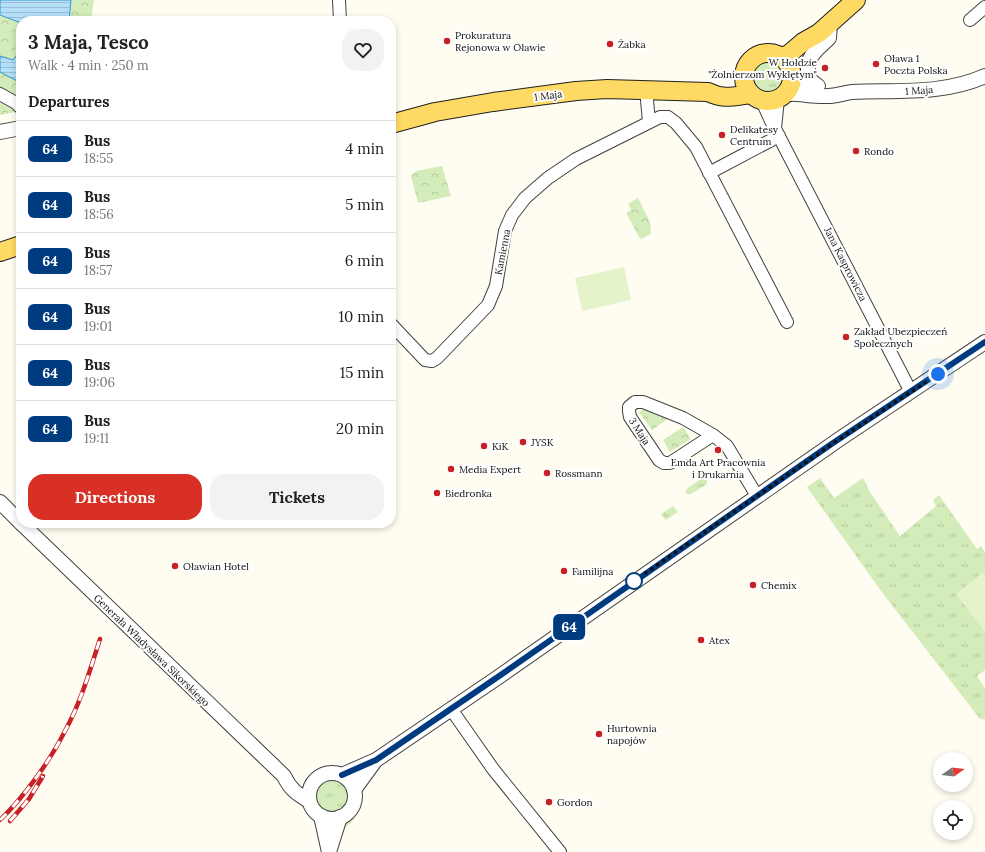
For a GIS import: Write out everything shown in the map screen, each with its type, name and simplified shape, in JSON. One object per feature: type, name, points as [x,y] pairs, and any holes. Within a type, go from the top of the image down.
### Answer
[{"type":"main road","points":[[773,84],[809,49],[825,28],[856,0]]},
{"type":"main road","name":"1 Maja","points":[[396,123],[435,112],[548,94],[607,89],[708,92],[717,88],[730,87],[738,84],[773,84]]},
{"type":"main road","points":[[0,252],[16,247]]},
{"type":"street","points":[[339,0],[340,16]]},
{"type":"street","points":[[970,20],[985,7]]},
{"type":"street","points":[[818,86],[814,84],[808,76],[808,62],[813,53],[829,38],[825,28]]},
{"type":"street","name":"1 Maja","points":[[773,84],[827,96],[850,92],[926,90],[958,85],[974,81],[985,76]]},
{"type":"street","name":"1 Maja","points":[[773,84],[818,86],[850,92]]},
{"type":"street","name":"Jana Kasprowicza","points":[[773,84],[777,132],[911,392]]},
{"type":"street","points":[[648,90],[647,100],[649,122],[660,117],[668,117],[673,119],[696,147],[787,322]]},
{"type":"street","points":[[0,94],[16,103]]},
{"type":"street","name":"Kamienna","points":[[396,329],[425,360],[432,361],[437,358],[491,300],[496,286],[505,231],[518,206],[540,184],[556,172],[599,147],[649,122]]},
{"type":"street","points":[[0,132],[16,129]]},
{"type":"street","points":[[709,174],[777,132]]},
{"type":"street","points":[[342,775],[376,760],[841,438],[985,342]]},
{"type":"street","name":"3 Maja","points":[[712,435],[672,462],[664,463],[659,460],[630,417],[629,407],[635,402],[643,402],[683,418],[712,435],[727,446],[757,496]]},
{"type":"street","name":"Generała Władysława Sikorskiego","points":[[2,509],[16,519]]},
{"type":"street","name":"Generała Władysława Sikorskiego","points":[[26,528],[284,776],[289,786],[297,794],[309,801]]},
{"type":"street","points":[[451,709],[493,769],[560,852]]},
{"type":"street","points":[[354,790],[376,760]]},
{"type":"street","points":[[334,772],[342,775],[348,778],[354,790],[355,797],[351,808],[340,817],[327,818],[321,816],[312,808],[309,801],[308,795],[312,782],[318,776],[326,773],[334,772]]},
{"type":"street","name":"Generała Władysława Sikorskiego","points":[[284,776],[299,782],[312,782]]},
{"type":"street","points":[[321,816],[329,852]]},
{"type":"street","points":[[329,852],[340,817]]},
{"type":"green space","points":[[0,0],[94,0],[92,16],[16,16],[16,112],[0,115]]},
{"type":"green space","points":[[765,61],[771,61],[775,62],[782,68],[785,78],[784,85],[778,92],[771,95],[765,95],[761,94],[754,88],[751,81],[751,75],[752,71],[758,64]]},
{"type":"green space","points":[[442,166],[451,196],[418,203],[411,176],[416,171]]},
{"type":"green space","points":[[638,198],[650,222],[651,234],[640,239],[626,213],[631,210],[628,204]]},
{"type":"green space","points":[[624,267],[631,300],[582,311],[575,278]]},
{"type":"green space","points":[[644,409],[668,419],[652,430],[639,412]]},
{"type":"green space","points":[[683,427],[691,439],[670,452],[663,440]]},
{"type":"green space","points":[[702,478],[707,480],[707,484],[691,494],[687,494],[685,492],[688,488]]},
{"type":"green space","points":[[820,478],[834,498],[863,478],[870,492],[900,536],[936,506],[933,500],[939,495],[977,549],[981,546],[985,552],[985,670],[977,676],[985,688],[985,719],[980,719],[881,591],[807,487]]},
{"type":"green space","points":[[673,506],[678,512],[666,520],[661,514]]},
{"type":"green space","points":[[983,572],[985,575],[985,632],[956,594]]},
{"type":"green space","points":[[329,778],[335,778],[344,783],[348,789],[348,801],[344,807],[335,812],[329,812],[320,807],[315,798],[315,792],[320,783]]},
{"type":"green space","points":[[352,814],[356,814],[353,821],[340,832],[343,822]]},
{"type":"water","points":[[0,0],[71,0],[69,16],[16,16],[16,21],[0,15]]},
{"type":"water","points":[[0,56],[13,60],[16,56],[16,80],[0,72]]},
{"type":"railway","points":[[0,820],[27,790],[59,742],[71,720],[89,674],[100,639]]},
{"type":"railway","points":[[10,821],[29,799],[43,776]]},
{"type":"bus line","name":"64","points":[[342,775],[376,760],[505,672],[830,445],[891,406],[985,342]]},
{"type":"place","name":"Prokuratura Rejonowa w Oławie","points":[[447,41]]},
{"type":"place","name":"Żabka","points":[[610,44]]},
{"type":"place","name":"Oława 1 Poczta Polska","points":[[876,64]]},
{"type":"place","name":"W Hołdzie \"Żolnierzom Wyklętym\"","points":[[825,68]]},
{"type":"place","name":"Delikatesy Centrum","points":[[722,135]]},
{"type":"place","name":"Rondo","points":[[856,151]]},
{"type":"place","name":"Zakład Ubezpieczeń Społecznych","points":[[846,337]]},
{"type":"place","name":"JYSK","points":[[523,442]]},
{"type":"place","name":"KiK","points":[[484,446]]},
{"type":"place","name":"Emda Art Pracownia i Drukarnia","points":[[718,450]]},
{"type":"place","name":"Media Expert","points":[[451,469]]},
{"type":"place","name":"Rossmann","points":[[547,473]]},
{"type":"place","name":"Biedronka","points":[[437,493]]},
{"type":"place","name":"Oławian Hotel","points":[[175,566]]},
{"type":"place","name":"Familijna","points":[[564,571]]},
{"type":"place","name":"Chemix","points":[[753,585]]},
{"type":"place","name":"Atex","points":[[701,640]]},
{"type":"place","name":"Hurtownia napojów","points":[[599,734]]},
{"type":"place","name":"Gordon","points":[[549,802]]},
{"type":"route","points":[[634,581],[841,438],[938,374]]}]
